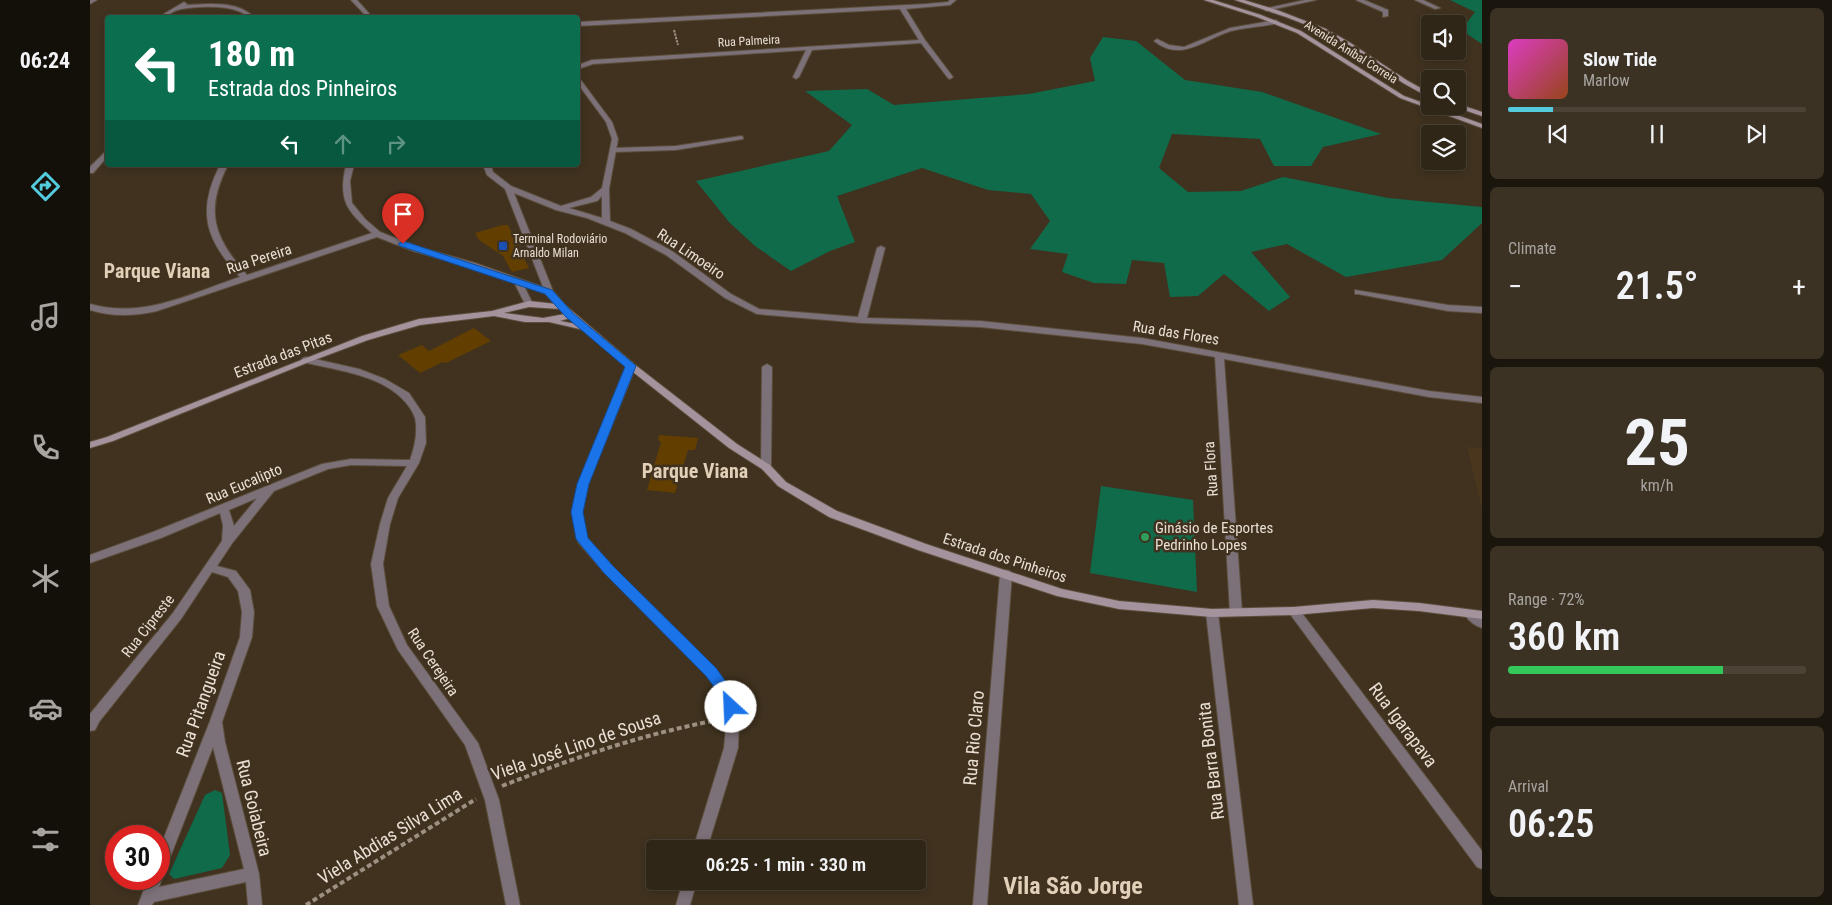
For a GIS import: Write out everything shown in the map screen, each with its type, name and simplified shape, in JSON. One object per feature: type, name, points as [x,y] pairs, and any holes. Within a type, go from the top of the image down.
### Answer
[{"type":"main road","name":"Avenida Aníbal Correia","points":[[1208,0],[1276,22],[1318,42],[1402,97],[1482,126]]},
{"type":"main road","name":"Avenida Aníbal Correia","points":[[1238,0],[1334,36],[1397,78],[1421,91]]},
{"type":"main road","points":[[1466,109],[1482,114]]},
{"type":"main road","points":[[529,304],[544,321],[586,328]]},
{"type":"main road","name":"Estrada das Pitas","points":[[90,445],[110,439],[306,360],[365,338],[419,322],[492,314],[529,304],[562,307]]},
{"type":"main road","name":"Estrada dos Pinheiros","points":[[562,307],[631,366],[733,446],[766,467],[782,484],[833,514],[922,548],[1061,593],[1120,606],[1212,613],[1294,610],[1373,604],[1419,607],[1476,615]]},
{"type":"main road","name":"Estrada das Pitas","points":[[492,314],[544,321],[556,320],[570,315]]},
{"type":"street","points":[[90,2],[94,0]]},
{"type":"street","points":[[164,15],[191,0]]},
{"type":"street","points":[[354,0],[368,15]]},
{"type":"street","points":[[1266,9],[1312,0]]},
{"type":"street","points":[[1359,0],[1386,11],[1385,16]]},
{"type":"street","points":[[1418,0],[1437,8]]},
{"type":"street","points":[[580,24],[902,7],[952,2]]},
{"type":"street","points":[[179,7],[231,6],[244,10],[250,15]]},
{"type":"street","points":[[902,7],[923,41],[950,77]]},
{"type":"street","points":[[1157,41],[1168,47],[1186,47],[1205,42],[1225,31],[1276,22]]},
{"type":"street","name":"Rua Palmeira","points":[[580,66],[592,62],[923,41]]},
{"type":"street","points":[[796,77],[809,49]]},
{"type":"street","points":[[580,83],[608,122],[615,139],[606,189],[606,222]]},
{"type":"street","points":[[614,150],[676,148],[742,138]]},
{"type":"street","points":[[90,162],[105,153]]},
{"type":"street","points":[[90,171],[105,153]]},
{"type":"street","points":[[223,167],[215,180],[210,214],[215,237],[228,261],[245,278]]},
{"type":"street","points":[[350,167],[346,181],[348,203],[362,221],[377,234],[416,249],[549,292]]},
{"type":"street","points":[[488,167],[490,173],[508,188],[549,292]]},
{"type":"street","name":"Rua Limoeiro","points":[[508,188],[559,208],[606,222],[650,241],[728,296],[756,311],[862,320]]},
{"type":"street","points":[[559,208],[594,199],[606,189]]},
{"type":"street","name":"Rua Pereira","points":[[90,307],[104,312],[121,313],[154,309],[377,234]]},
{"type":"street","points":[[862,320],[881,248]]},
{"type":"street","points":[[517,281],[529,304]]},
{"type":"street","name":"Estrada dos Pinheiros","points":[[549,292],[562,307]]},
{"type":"street","points":[[1358,292],[1448,308],[1482,310]]},
{"type":"street","name":"Rua das Flores","points":[[862,320],[980,324],[1142,341],[1429,394],[1482,400]]},
{"type":"street","name":"Rua Flora","points":[[1218,354],[1236,612]]},
{"type":"street","name":"Rua Cerejeira","points":[[306,360],[356,372],[382,381],[406,395],[420,417],[421,443],[414,463],[393,498],[385,524],[377,564],[383,606],[402,647],[471,743],[492,800],[513,905]]},
{"type":"street","points":[[631,366],[583,484],[577,512],[582,539],[608,570],[711,672],[730,697],[733,718],[731,748],[703,840]]},
{"type":"street","points":[[766,467],[767,367]]},
{"type":"street","name":"Rua Eucalipto","points":[[90,559],[223,509],[326,466],[351,462],[414,463]]},
{"type":"street","name":"Rua Cipreste","points":[[91,721],[177,616],[227,542],[271,489]]},
{"type":"street","name":"Rua Cipreste","points":[[223,509],[229,520],[230,529],[227,542]]},
{"type":"street","name":"Rua Pitangueira","points":[[170,840],[246,637],[248,612],[244,590],[232,574],[211,568]]},
{"type":"street","name":"Rua Rio Claro","points":[[980,905],[1006,574]]},
{"type":"street","name":"Rua Igarapava","points":[[1294,610],[1482,862]]},
{"type":"street","name":"Rua Barra Bonita","points":[[1212,613],[1246,905]]},
{"type":"street","points":[[1476,615],[1482,624]]},
{"type":"street","name":"Rua Goiabeira","points":[[216,721],[218,742],[252,874],[255,905]]},
{"type":"street","points":[[146,900],[252,874]]},
{"type":"street","points":[[683,905],[687,890]]},
{"type":"path","points":[[671,20],[682,56]]},
{"type":"path","name":"Viela José Lino de Sousa","points":[[488,791],[601,748],[675,727],[733,718]]},
{"type":"path","name":"Viela Abdias Silva Lima","points":[[306,905],[488,791]]},
{"type":"shaded area","points":[[1467,447],[1482,448],[1482,509]]},
{"type":"green space","points":[[1450,0],[1482,0],[1482,44],[1466,33],[1466,24],[1475,12]]},
{"type":"green space","points":[[1103,37],[1136,41],[1185,80],[1262,92],[1381,134],[1323,147],[1311,166],[1274,166],[1260,139],[1172,134],[1159,168],[1188,192],[1241,191],[1283,177],[1388,198],[1482,207],[1482,223],[1442,260],[1346,277],[1287,244],[1251,252],[1290,297],[1269,311],[1224,274],[1198,296],[1170,297],[1164,263],[1132,260],[1126,284],[1094,283],[1062,272],[1068,254],[1030,249],[1050,221],[1031,194],[988,190],[922,168],[837,196],[855,242],[830,251],[791,271],[755,246],[729,222],[696,181],[829,151],[852,125],[805,91],[867,89],[894,105],[1029,94],[1095,81],[1090,58]]},
{"type":"green space","name":"Ginásio de Esportes Pedrinho Lopes","points":[[1101,486],[1193,500],[1197,592],[1090,573]]},
{"type":"green space","points":[[215,790],[222,793],[230,855],[222,868],[174,879],[170,875],[170,872],[205,795]]},
{"type":"building","name":"Terminal Rodoviário Arnaldo Milan","points":[[508,225],[529,268],[512,272],[503,256],[479,240],[475,233]]},
{"type":"building","points":[[474,328],[491,341],[446,363],[443,362],[420,373],[398,355],[422,345],[429,351]]},
{"type":"building","points":[[659,435],[698,438],[695,450],[688,450],[675,493],[647,490],[661,442],[658,440]]},
{"type":"place","name":"Terminal Rodoviário Arnaldo Milan","points":[[503,246]]},
{"type":"place","name":"Ginásio de Esportes Pedrinho Lopes","points":[[1145,537]]},
{"type":"district","name":"Parque Viana","points":[[157,271]]},
{"type":"district","name":"Parque Viana","points":[[695,471]]},
{"type":"district","name":"Vila São Jorge","points":[[1073,886]]},
{"type":"route","points":[[403,244],[472,265],[549,292],[570,315],[631,366],[583,484],[577,512],[582,539],[608,570],[711,672],[730,697],[731,707]]}]
